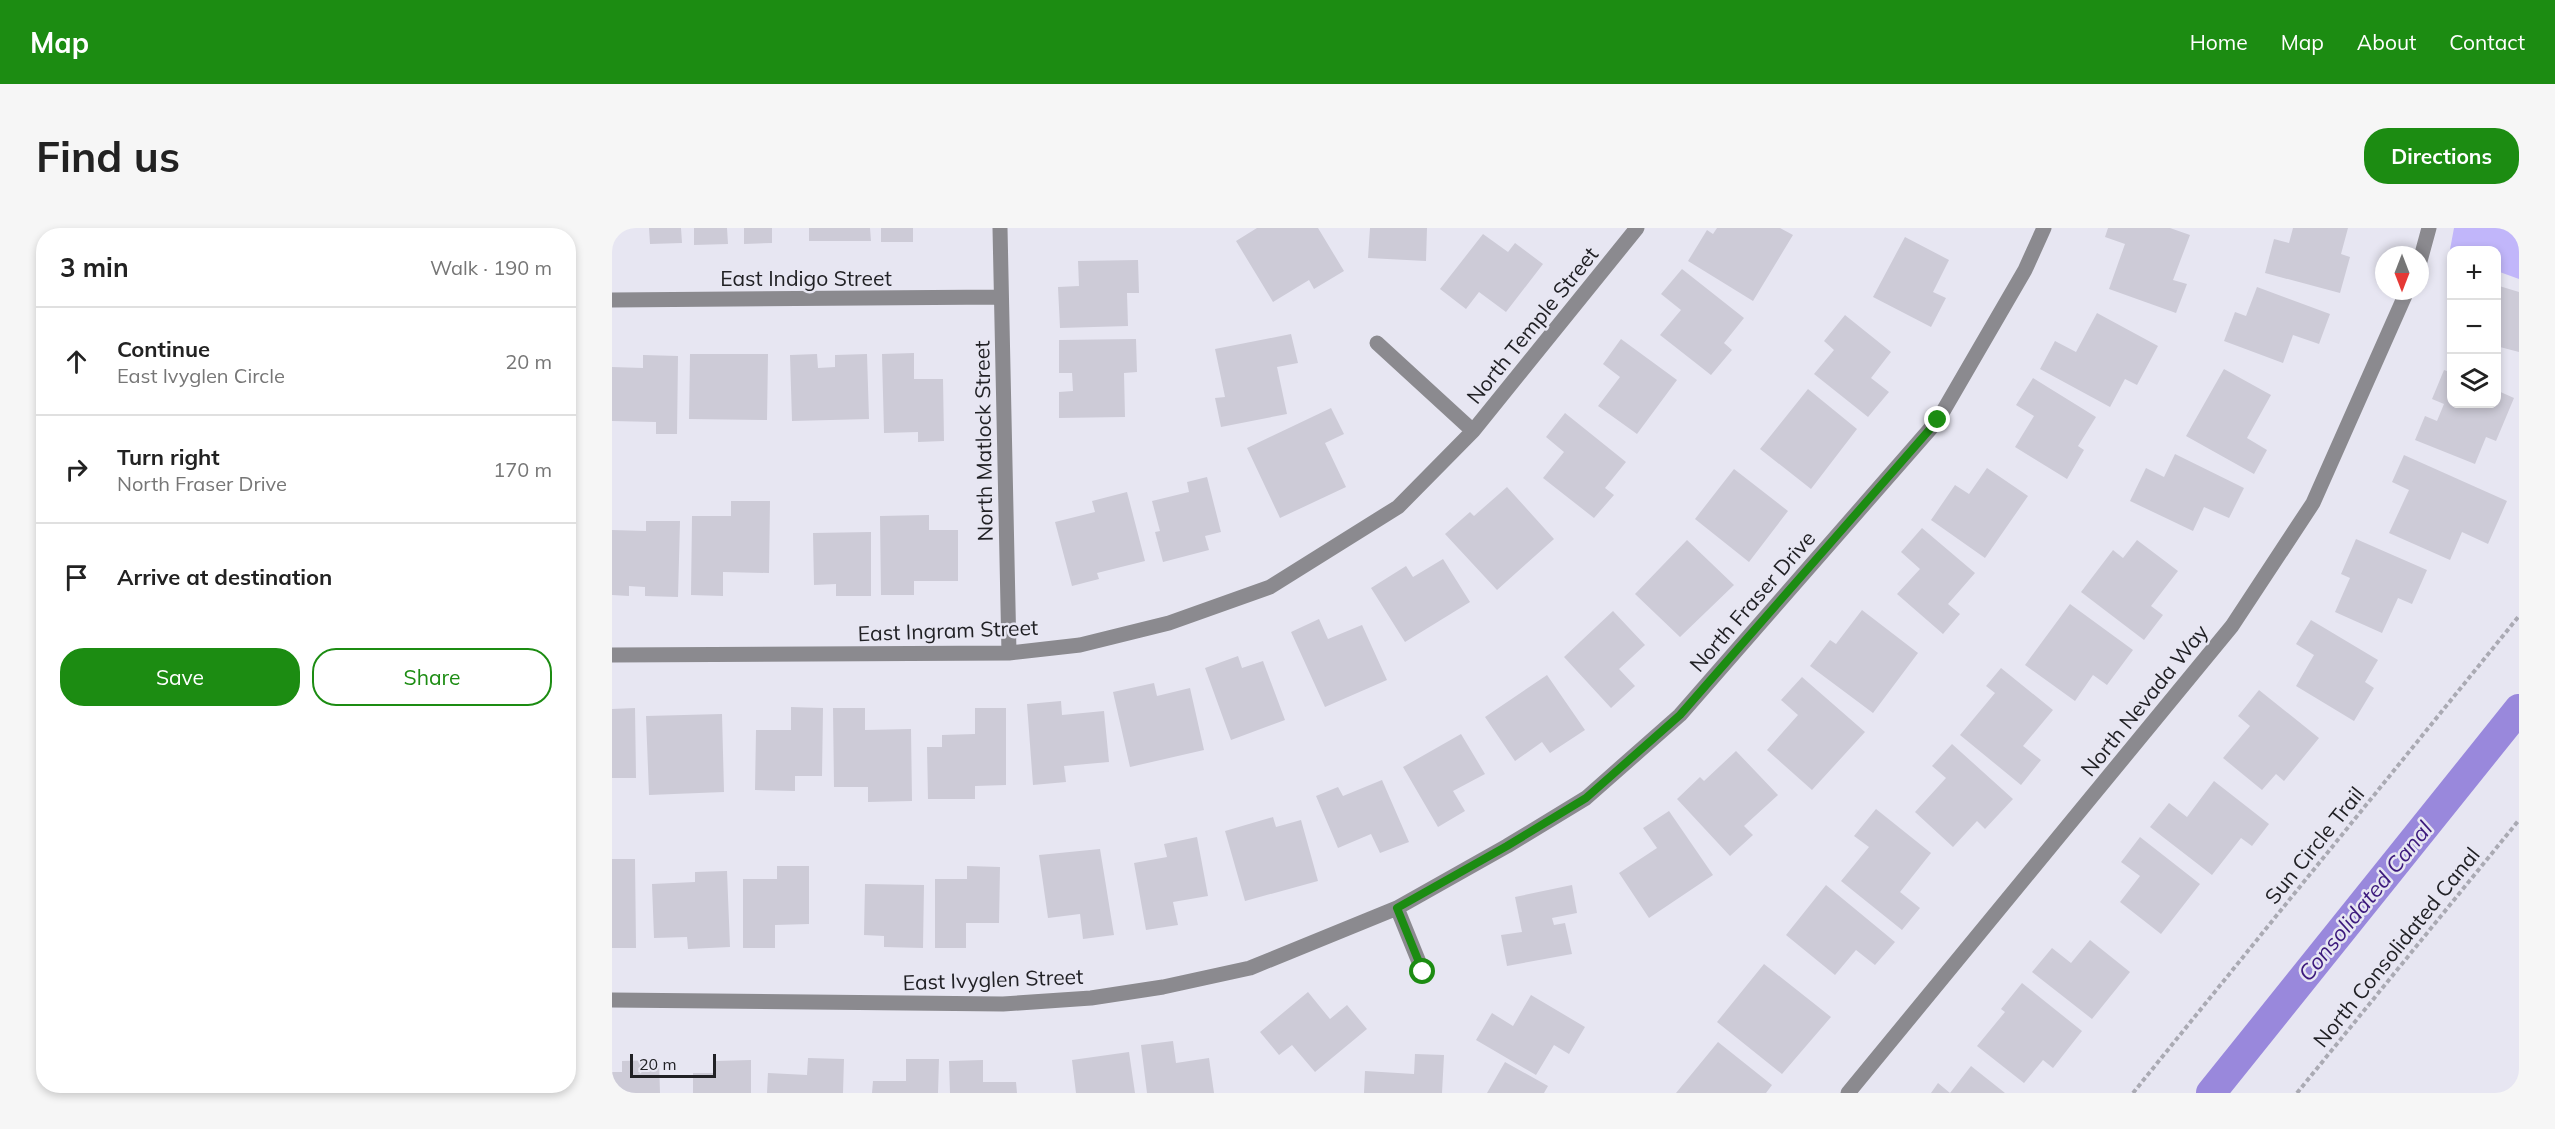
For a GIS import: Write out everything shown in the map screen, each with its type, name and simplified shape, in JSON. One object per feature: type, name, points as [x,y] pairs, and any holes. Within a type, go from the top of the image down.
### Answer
[{"type":"street","name":"North Matlock Street","points":[[1000,228],[1009,653]]},
{"type":"street","name":"North Temple Street","points":[[1377,344],[1473,431],[1637,228]]},
{"type":"street","name":"North Fraser Drive","points":[[1397,908],[1586,798],[1680,715],[1938,420],[2025,270],[2044,228]]},
{"type":"street","points":[[2424,246],[2429,228]]},
{"type":"street","name":"East Indigo Street","points":[[612,300],[1001,297]]},
{"type":"street","name":"North Nevada Way","points":[[1848,1093],[2232,626],[2313,503],[2403,300]]},
{"type":"street","name":"East Ingram Street","points":[[612,655],[1009,653],[1080,645],[1168,623],[1270,587],[1398,507],[1473,431]]},
{"type":"street","points":[[1397,908],[1423,972]]},
{"type":"street","name":"East Ivyglen Street","points":[[612,1000],[1003,1004],[1091,998],[1163,987],[1250,968],[1397,908]]},
{"type":"path","name":"Sun Circle Trail","points":[[2133,1093],[2519,616]]},
{"type":"path","name":"North Consolidated Canal","points":[[2297,1093],[2519,820]]},
{"type":"shaded area","points":[[2454,228],[2519,228],[2519,279],[2501,272],[2501,246],[2451,246]]},
{"type":"building","points":[[649,228],[681,228],[682,243],[650,244]]},
{"type":"building","points":[[694,228],[727,228],[728,244],[694,245]]},
{"type":"building","points":[[744,228],[772,228],[772,243],[744,244]]},
{"type":"building","points":[[809,228],[870,228],[871,241],[809,241]]},
{"type":"building","points":[[881,228],[913,228],[913,242],[881,242]]},
{"type":"building","points":[[1257,228],[1318,228],[1344,271],[1314,289],[1309,280],[1273,302],[1236,241]]},
{"type":"building","points":[[1370,228],[1427,228],[1426,261],[1368,258]]},
{"type":"building","points":[[1717,228],[1780,228],[1793,235],[1753,301],[1688,261],[1707,230],[1713,234]]},
{"type":"building","points":[[2108,228],[2170,228],[2190,235],[2173,280],[2187,284],[2176,313],[2109,289],[2125,244],[2105,237]]},
{"type":"building","points":[[2293,228],[2348,228],[2341,254],[2350,257],[2340,293],[2265,273],[2274,239],[2289,243]]},
{"type":"building","points":[[1483,234],[1508,252],[1515,243],[1543,264],[1506,312],[1479,292],[1466,309],[1440,289]]},
{"type":"building","points":[[1905,237],[1949,260],[1933,292],[1946,298],[1931,327],[1873,297]]},
{"type":"building","points":[[1138,260],[1139,293],[1127,293],[1128,326],[1060,328],[1058,287],[1079,286],[1078,261]]},
{"type":"building","points":[[1682,269],[1744,318],[1724,343],[1732,350],[1711,375],[1660,335],[1681,310],[1661,294]]},
{"type":"building","points":[[2257,287],[2330,314],[2319,344],[2293,335],[2283,363],[2224,341],[2235,312],[2246,316]]},
{"type":"building","points":[[2501,287],[2519,292],[2519,352],[2501,347]]},
{"type":"building","points":[[2097,313],[2158,346],[2137,385],[2125,379],[2110,407],[2040,369],[2055,341],[2076,352]]},
{"type":"building","points":[[1845,315],[1891,352],[1871,378],[1889,392],[1868,417],[1814,374],[1834,350],[1824,341]]},
{"type":"building","points":[[1291,334],[1298,363],[1277,367],[1287,414],[1221,427],[1215,398],[1225,397],[1215,349]]},
{"type":"building","points":[[1136,339],[1137,372],[1124,373],[1125,417],[1059,418],[1059,392],[1073,391],[1072,373],[1059,373],[1059,340]]},
{"type":"building","points":[[1621,339],[1677,380],[1637,434],[1598,406],[1620,377],[1603,364]]},
{"type":"building","points":[[914,353],[914,379],[943,379],[944,441],[918,442],[918,432],[884,433],[882,354]]},
{"type":"building","points":[[690,354],[768,354],[767,420],[689,419]]},
{"type":"building","points":[[817,354],[818,368],[835,367],[835,355],[867,354],[869,419],[792,421],[790,355]]},
{"type":"building","points":[[643,355],[678,356],[677,434],[656,434],[656,422],[612,421],[612,367],[643,368]]},
{"type":"building","points":[[2224,369],[2271,395],[2247,438],[2267,450],[2254,474],[2186,436]]},
{"type":"building","points":[[2444,370],[2447,371],[2447,408],[2501,408],[2501,392],[2514,398],[2496,441],[2486,437],[2475,464],[2415,440],[2425,416],[2437,421],[2444,404],[2432,399]]},
{"type":"building","points":[[2033,378],[2096,417],[2078,446],[2084,450],[2067,479],[2015,447],[2034,416],[2016,405]]},
{"type":"building","points":[[1808,389],[1857,429],[1811,489],[1760,449]]},
{"type":"building","points":[[1331,408],[1344,434],[1325,443],[1346,487],[1280,518],[1247,448]]},
{"type":"building","points":[[1565,413],[1626,462],[1605,488],[1614,495],[1594,518],[1543,478],[1564,452],[1546,437]]},
{"type":"building","points":[[2175,454],[2244,488],[2229,518],[2204,507],[2193,531],[2130,501],[2146,468],[2164,477]]},
{"type":"building","points":[[2404,455],[2507,501],[2488,544],[2462,532],[2450,560],[2389,533],[2409,490],[2392,482]]},
{"type":"building","points":[[1987,468],[2028,496],[1985,558],[1931,520],[1955,485],[1969,494]]},
{"type":"building","points":[[1734,469],[1788,511],[1749,562],[1695,519]]},
{"type":"building","points":[[1207,477],[1221,532],[1205,536],[1209,550],[1163,562],[1155,532],[1160,531],[1152,501],[1189,492],[1187,482]]},
{"type":"building","points":[[1507,487],[1554,539],[1497,590],[1445,534],[1470,512],[1474,516]]},
{"type":"building","points":[[1127,492],[1145,561],[1097,573],[1099,579],[1072,586],[1055,522],[1095,512],[1092,501]]},
{"type":"building","points":[[731,501],[770,501],[769,573],[723,572],[723,596],[691,595],[692,516],[731,516]]},
{"type":"building","points":[[929,515],[929,530],[958,530],[958,581],[914,581],[914,595],[881,595],[880,516]]},
{"type":"building","points":[[646,521],[680,521],[678,597],[645,596],[645,587],[629,586],[629,596],[612,595],[612,530],[646,531]]},
{"type":"building","points":[[1922,528],[1975,573],[1948,604],[1960,614],[1943,634],[1897,594],[1920,569],[1901,552]]},
{"type":"building","points":[[871,532],[871,596],[836,596],[836,584],[814,585],[813,533]]},
{"type":"building","points":[[2356,539],[2427,570],[2412,604],[2398,598],[2382,633],[2335,612],[2350,578],[2341,574]]},
{"type":"building","points":[[1687,540],[1734,585],[1680,637],[1635,594]]},
{"type":"building","points":[[2137,540],[2178,571],[2151,606],[2163,615],[2144,640],[2081,592],[2113,550],[2123,558]]},
{"type":"building","points":[[1443,559],[1470,602],[1405,642],[1371,588],[1406,566],[1413,577]]},
{"type":"building","points":[[2070,604],[2133,650],[2107,685],[2093,675],[2075,701],[2025,665]]},
{"type":"building","points":[[1862,610],[1918,653],[1873,713],[1810,666],[1830,640],[1836,644]]},
{"type":"building","points":[[1613,611],[1645,645],[1619,669],[1635,686],[1611,708],[1564,657]]},
{"type":"building","points":[[1319,619],[1328,639],[1362,625],[1387,680],[1325,707],[1291,632]]},
{"type":"building","points":[[2311,620],[2378,660],[2365,682],[2374,688],[2354,721],[2296,686],[2314,655],[2296,644]]},
{"type":"building","points":[[1238,656],[1242,668],[1263,661],[1285,720],[1231,740],[1205,668]]},
{"type":"building","points":[[2001,668],[2053,710],[2023,746],[2041,760],[2021,785],[1960,735],[1995,693],[1986,686]]},
{"type":"building","points":[[1547,675],[1585,730],[1550,753],[1542,742],[1515,761],[1485,717]]},
{"type":"building","points":[[1802,677],[1865,732],[1812,790],[1767,750],[1798,715],[1781,700]]},
{"type":"building","points":[[1154,683],[1157,696],[1190,688],[1204,750],[1130,767],[1113,692]]},
{"type":"building","points":[[2259,690],[2319,738],[2284,781],[2276,774],[2262,790],[2223,758],[2250,726],[2238,716]]},
{"type":"building","points":[[1061,701],[1062,715],[1104,711],[1109,762],[1064,766],[1066,782],[1033,785],[1027,704]]},
{"type":"building","points":[[791,707],[823,708],[822,776],[795,776],[795,791],[755,790],[756,730],[791,730]]},
{"type":"building","points":[[635,708],[636,778],[612,778],[612,709]]},
{"type":"building","points":[[833,708],[865,708],[865,730],[911,729],[912,801],[868,802],[868,787],[834,787]]},
{"type":"building","points":[[975,708],[1006,708],[1006,785],[975,786],[975,799],[928,799],[927,747],[942,747],[942,735],[975,734]]},
{"type":"building","points":[[722,714],[724,792],[649,795],[646,716]]},
{"type":"building","points":[[1461,734],[1485,774],[1453,791],[1465,811],[1438,827],[1403,767]]},
{"type":"building","points":[[1952,744],[2013,799],[1985,829],[1977,821],[1953,847],[1915,812],[1946,778],[1932,766]]},
{"type":"building","points":[[1736,751],[1778,795],[1744,826],[1753,835],[1730,856],[1677,799],[1700,777],[1704,781]]},
{"type":"building","points":[[1382,780],[1409,842],[1380,853],[1371,834],[1338,848],[1316,796],[1338,787],[1343,796]]},
{"type":"building","points":[[2214,781],[2269,824],[2252,846],[2241,838],[2212,875],[2150,827],[2169,803],[2187,817]]},
{"type":"building","points":[[1876,809],[1931,853],[1900,892],[1920,908],[1902,930],[1841,881],[1869,847],[1854,836]]},
{"type":"building","points":[[1669,811],[1713,875],[1649,918],[1619,873],[1657,848],[1643,828]]},
{"type":"building","points":[[1273,817],[1276,827],[1301,820],[1318,881],[1245,901],[1225,831]]},
{"type":"building","points":[[1197,837],[1208,896],[1173,902],[1178,925],[1146,930],[1134,863],[1167,857],[1164,844]]},
{"type":"building","points":[[2140,837],[2200,884],[2161,934],[2120,902],[2140,876],[2121,862]]},
{"type":"building","points":[[1100,849],[1114,935],[1083,939],[1080,914],[1048,918],[1039,855]]},
{"type":"building","points":[[612,859],[635,859],[636,948],[612,948]]},
{"type":"building","points":[[777,866],[809,866],[809,924],[775,925],[775,948],[743,948],[743,879],[777,879]]},
{"type":"building","points":[[967,866],[1000,867],[999,923],[966,923],[966,948],[935,948],[935,879],[967,879]]},
{"type":"building","points":[[727,871],[730,947],[688,949],[687,937],[654,938],[652,884],[695,882],[695,872]]},
{"type":"building","points":[[865,884],[924,885],[923,948],[884,947],[884,936],[864,935]]},
{"type":"building","points":[[1572,885],[1577,913],[1552,918],[1554,925],[1565,923],[1572,954],[1507,966],[1501,935],[1522,932],[1515,897]]},
{"type":"building","points":[[1826,885],[1895,942],[1875,965],[1856,950],[1835,975],[1786,935]]},
{"type":"building","points":[[2090,940],[2130,972],[2092,1019],[2032,972],[2052,948],[2071,963]]},
{"type":"building","points":[[1764,964],[1831,1017],[1782,1074],[1717,1022]]},
{"type":"building","points":[[2022,983],[2082,1031],[2053,1068],[2043,1060],[2024,1083],[1977,1046],[2005,1012],[2001,1009]]},
{"type":"building","points":[[1308,992],[1330,1019],[1347,1005],[1367,1029],[1315,1072],[1292,1045],[1279,1055],[1260,1032]]},
{"type":"building","points":[[1531,995],[1585,1027],[1569,1054],[1554,1045],[1536,1075],[1476,1040],[1492,1013],[1513,1026]]},
{"type":"building","points":[[1173,1041],[1176,1063],[1209,1058],[1214,1093],[1147,1093],[1141,1045]]},
{"type":"building","points":[[1718,1042],[1772,1085],[1766,1093],[1676,1093]]},
{"type":"building","points":[[1129,1052],[1135,1093],[1076,1093],[1072,1060]]},
{"type":"building","points":[[1415,1054],[1444,1055],[1442,1093],[1364,1093],[1365,1071],[1414,1074]]},
{"type":"building","points":[[808,1058],[844,1059],[843,1093],[767,1093],[768,1073],[807,1075]]},
{"type":"building","points":[[906,1059],[939,1059],[938,1093],[872,1093],[873,1081],[906,1081]]},
{"type":"building","points":[[659,1060],[660,1093],[612,1093],[612,1072],[622,1072],[622,1061]]},
{"type":"building","points":[[751,1060],[751,1093],[693,1093],[693,1073],[716,1073],[716,1061]]},
{"type":"building","points":[[983,1060],[983,1082],[1016,1082],[1017,1093],[950,1093],[949,1061]]},
{"type":"building","points":[[1505,1062],[1548,1086],[1544,1093],[1487,1093]]},
{"type":"building","points":[[1971,1066],[2005,1093],[1950,1093]]},
{"type":"building","points":[[1938,1083],[1950,1093],[1931,1093]]},
{"type":"waterway","name":"Consolidated Canal","points":[[2211,1093],[2519,709]]},
{"type":"route","points":[[1423,972],[1397,908],[1586,798],[1680,715],[1938,420]]}]
